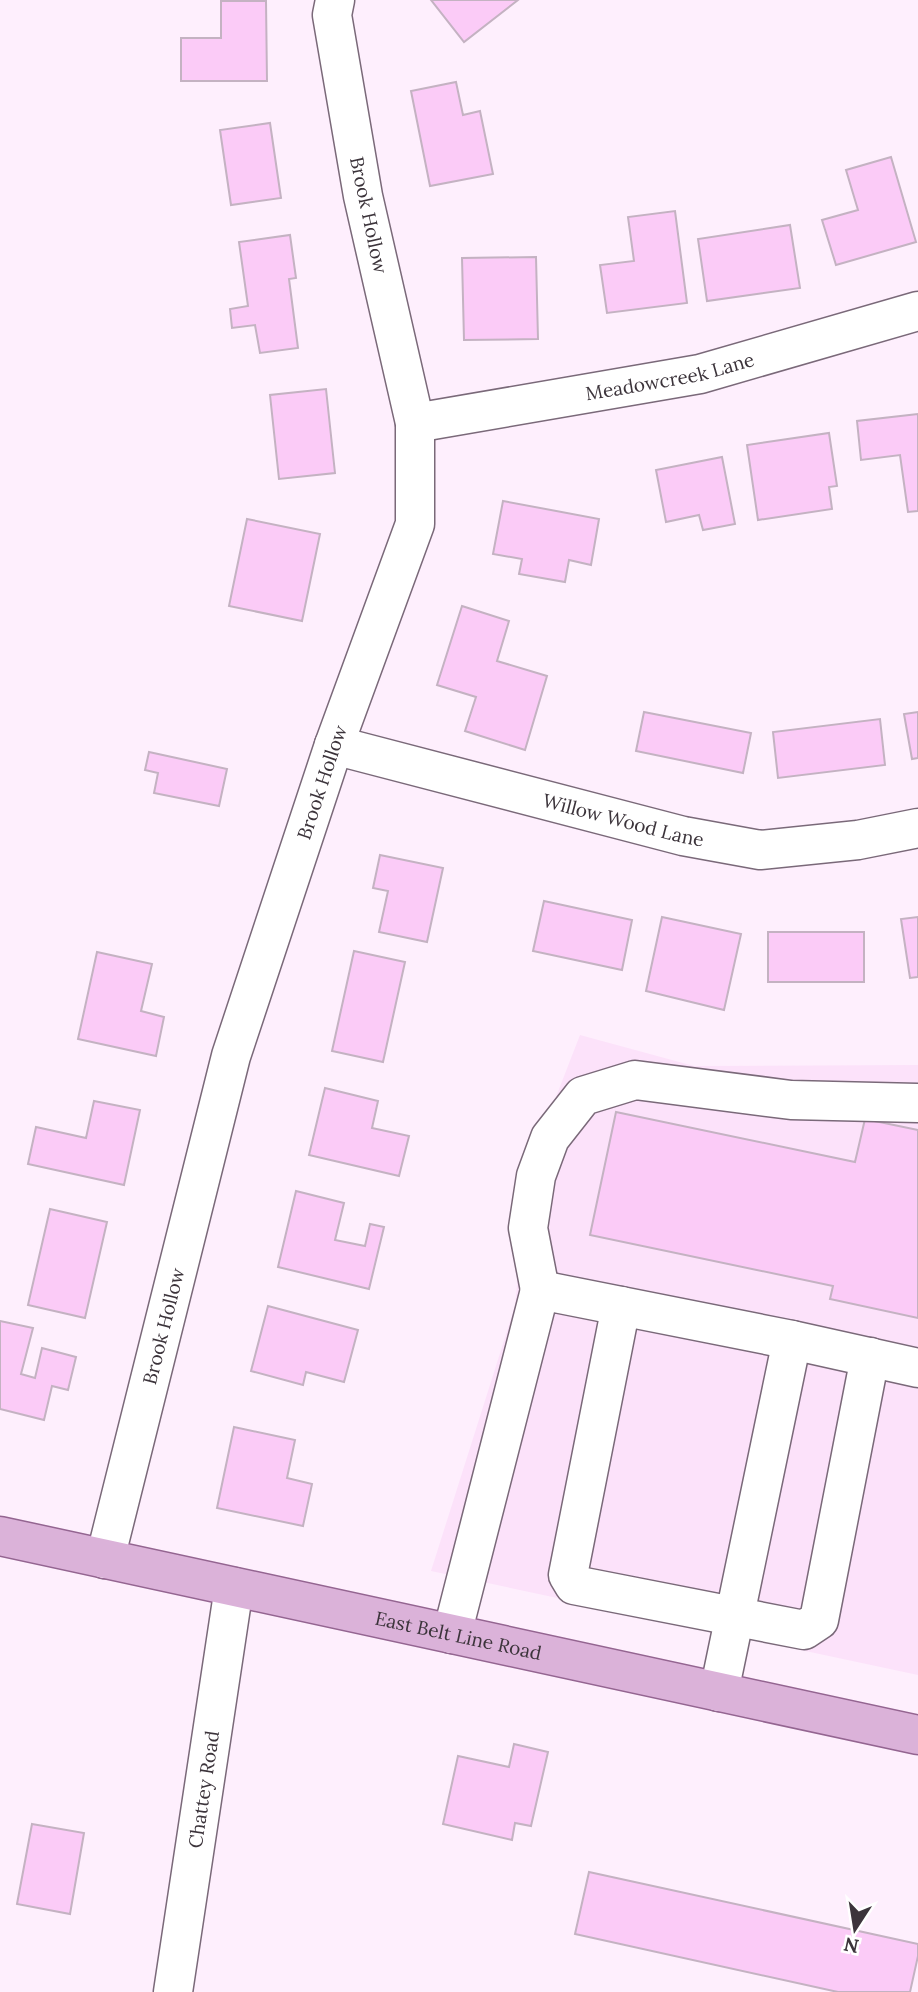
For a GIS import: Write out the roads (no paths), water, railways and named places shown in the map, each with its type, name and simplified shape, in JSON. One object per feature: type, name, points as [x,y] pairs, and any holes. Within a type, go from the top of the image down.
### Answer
[{"type":"main road","name":"East Belt Line Road","points":[[0,1536],[918,1735]]},
{"type":"street","name":"Brook Hollow","points":[[106,1559],[231,1056],[334,745],[415,524],[415,423],[363,196],[332,15],[335,0]]},
{"type":"street","name":"Meadowcreek Lane","points":[[415,423],[700,374],[918,311]]},
{"type":"street","name":"Willow Wood Lane","points":[[334,745],[682,836],[760,850],[858,841],[918,828]]},
{"type":"street","points":[[452,1634],[540,1290],[528,1228],[536,1176],[550,1138],[583,1096],[635,1080],[791,1100],[918,1103]]},
{"type":"street","points":[[540,1290],[918,1368]]},
{"type":"street","points":[[621,1306],[568,1574],[574,1585],[804,1630],[819,1620],[870,1357]]},
{"type":"street","points":[[719,1692],[792,1340]]},
{"type":"street","name":"Chattey Road","points":[[173,1992],[234,1587]]}]
